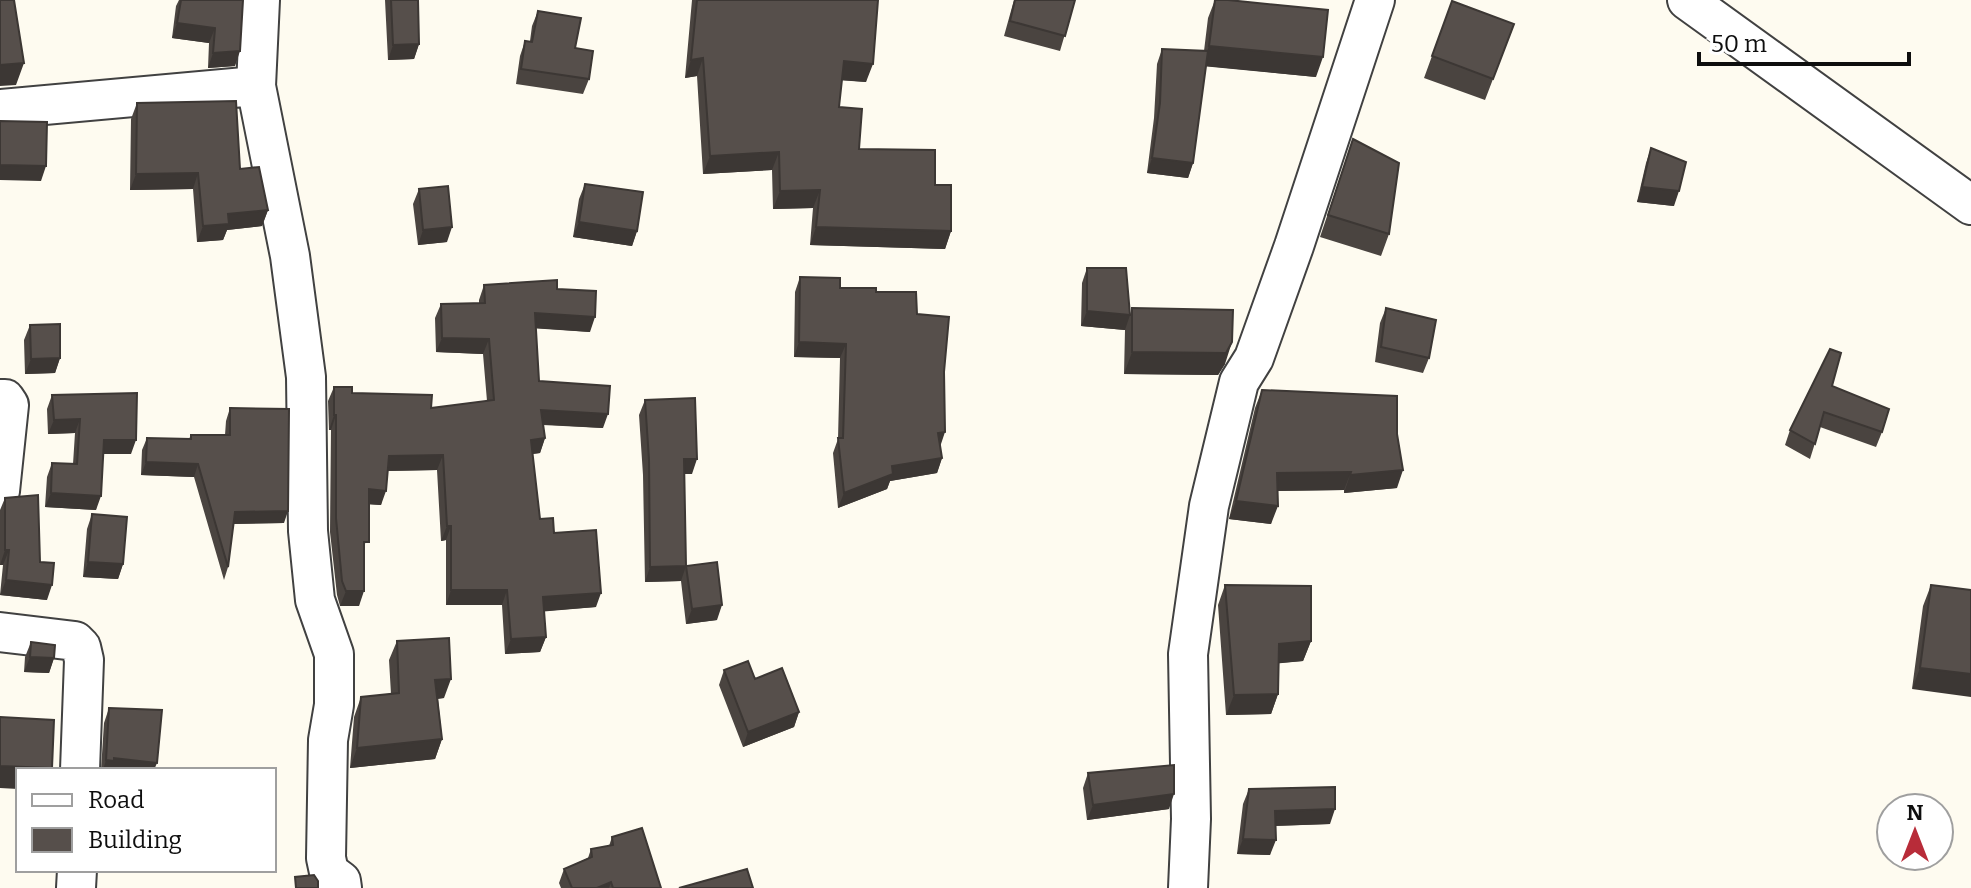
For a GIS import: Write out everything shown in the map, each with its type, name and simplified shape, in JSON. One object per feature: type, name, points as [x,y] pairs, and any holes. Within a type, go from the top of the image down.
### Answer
[{"type":"street","points":[[260,0],[256,86],[290,256],[306,377],[308,531],[315,600],[334,654],[334,705],[328,740],[326,858],[329,872],[341,881],[342,888]]},
{"type":"street","points":[[1188,888],[1191,819],[1188,654],[1209,506],[1239,382],[1254,358],[1294,246],[1375,0]]},
{"type":"street","points":[[1687,0],[1971,205]]},
{"type":"street","points":[[0,109],[256,86]]},
{"type":"street","points":[[0,399],[5,399],[9,405],[0,491]]},
{"type":"street","points":[[0,632],[75,641],[81,647],[84,660],[80,768]]},
{"type":"building","points":[[0,0],[14,0],[24,63],[0,65]]},
{"type":"building","points":[[181,0],[243,0],[240,51],[213,53],[215,28],[177,23]]},
{"type":"building","points":[[391,0],[418,0],[419,44],[393,45]]},
{"type":"building","points":[[697,0],[878,0],[873,64],[844,61],[839,107],[862,109],[859,149],[935,150],[935,185],[951,185],[951,231],[816,227],[820,190],[780,191],[779,152],[710,156],[703,58],[691,60]]},
{"type":"building","points":[[1015,0],[1075,0],[1065,36],[1010,21]]},
{"type":"building","points":[[1215,0],[1328,10],[1323,57],[1209,46]]},
{"type":"building","points":[[1452,1],[1514,24],[1493,79],[1432,56]]},
{"type":"building","points":[[538,11],[581,18],[575,48],[593,51],[589,79],[521,69],[525,41],[532,42]]},
{"type":"building","points":[[1162,49],[1208,51],[1193,163],[1152,158],[1160,103]]},
{"type":"building","points":[[236,101],[240,169],[259,167],[268,210],[228,214],[229,224],[203,226],[198,173],[136,174],[137,103]]},
{"type":"building","points":[[0,121],[47,122],[46,166],[0,165]]},
{"type":"building","points":[[1353,139],[1399,163],[1389,234],[1328,215]]},
{"type":"building","points":[[1651,148],[1686,162],[1679,191],[1642,187]]},
{"type":"building","points":[[585,184],[643,192],[637,231],[579,222]]},
{"type":"building","points":[[448,186],[452,227],[423,230],[419,189]]},
{"type":"building","points":[[1087,268],[1126,268],[1130,315],[1087,311]]},
{"type":"building","points":[[800,277],[840,278],[840,288],[916,292],[917,314],[949,317],[944,372],[945,432],[938,433],[942,458],[892,466],[893,474],[844,493],[838,438],[843,438],[846,344],[799,342]]},
{"type":"building","points":[[557,280],[557,289],[596,291],[595,317],[535,313],[539,381],[610,386],[608,414],[541,410],[545,438],[531,440],[540,519],[553,518],[554,533],[596,530],[601,593],[543,597],[546,637],[511,639],[507,590],[451,590],[451,526],[447,526],[443,455],[389,456],[386,491],[369,489],[369,542],[364,542],[364,591],[346,591],[342,581],[336,518],[334,387],[352,387],[352,393],[432,395],[431,408],[494,400],[489,339],[442,338],[441,304],[485,303],[484,285]]},
{"type":"building","points":[[1132,308],[1233,310],[1232,342],[1226,353],[1132,352]]},
{"type":"building","points":[[1386,308],[1436,320],[1429,358],[1381,347]]},
{"type":"building","points":[[60,324],[60,358],[31,359],[30,325]]},
{"type":"building","points":[[1830,349],[1841,353],[1832,386],[1889,409],[1882,432],[1824,412],[1815,444],[1790,430]]},
{"type":"building","points":[[1262,390],[1397,396],[1397,434],[1403,470],[1350,475],[1351,472],[1277,473],[1278,506],[1236,501]]},
{"type":"building","points":[[137,393],[136,440],[104,440],[101,496],[51,493],[52,463],[77,464],[80,419],[54,420],[52,395]]},
{"type":"building","points":[[695,398],[697,459],[684,459],[686,566],[650,567],[645,400]]},
{"type":"building","points":[[230,408],[289,409],[288,511],[235,512],[228,567],[198,464],[146,462],[147,438],[191,439],[191,435],[230,435]]},
{"type":"building","points":[[38,495],[40,562],[54,563],[52,585],[6,580],[9,550],[5,550],[5,498]]},
{"type":"building","points":[[92,514],[127,517],[123,564],[88,562]]},
{"type":"building","points":[[717,562],[722,605],[692,609],[686,566]]},
{"type":"building","points":[[1225,585],[1311,586],[1311,641],[1279,644],[1278,694],[1234,695]]},
{"type":"building","points":[[1931,585],[1971,590],[1971,674],[1920,668]]},
{"type":"building","points":[[449,638],[451,679],[435,680],[442,739],[357,748],[361,697],[399,693],[397,641]]},
{"type":"building","points":[[31,642],[55,645],[54,658],[30,657]]},
{"type":"building","points":[[748,661],[755,679],[782,668],[799,712],[748,732],[724,670]]},
{"type":"building","points":[[109,708],[162,710],[157,763],[114,758],[114,761],[106,760]]},
{"type":"building","points":[[0,717],[54,720],[52,768],[0,766]]},
{"type":"building","points":[[1174,765],[1174,794],[1093,805],[1088,773]]},
{"type":"building","points":[[1335,787],[1335,809],[1275,811],[1276,840],[1243,839],[1249,789]]},
{"type":"building","points":[[642,828],[661,888],[613,888],[611,882],[597,888],[572,888],[564,869],[592,857],[591,849],[613,845],[612,837]]},
{"type":"building","points":[[747,869],[753,888],[679,888]]},
{"type":"building","points":[[314,875],[318,888],[296,888],[295,877]]}]
